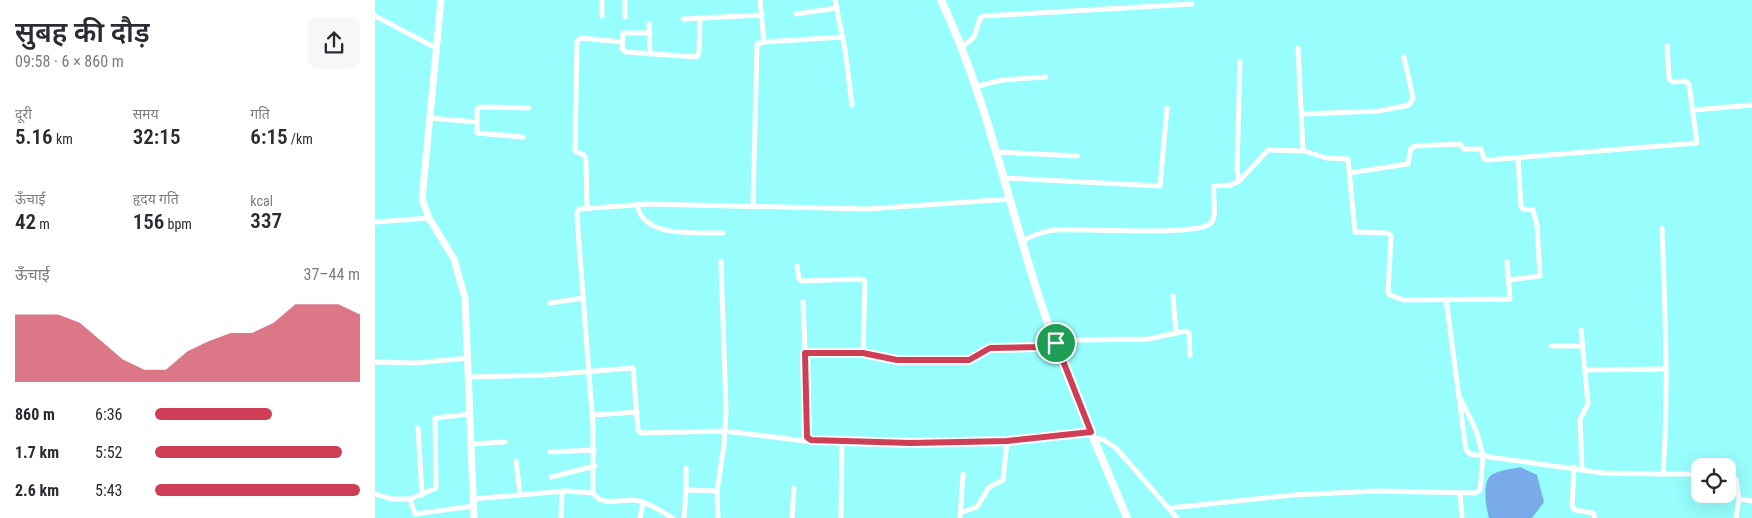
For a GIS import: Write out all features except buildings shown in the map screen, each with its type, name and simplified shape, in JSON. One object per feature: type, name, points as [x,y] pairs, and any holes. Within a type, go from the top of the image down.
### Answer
[{"type":"main road","points":[[941,0],[962,47],[1056,343],[1127,518]]},
{"type":"street","points":[[441,0],[423,199],[429,218],[454,259],[462,283],[467,313],[474,518]]},
{"type":"street","points":[[602,0],[602,16]]},
{"type":"street","points":[[625,0],[625,17]]},
{"type":"street","points":[[760,0],[764,42]]},
{"type":"street","points":[[835,0],[843,37],[852,106]]},
{"type":"street","points":[[962,47],[974,37],[979,18],[984,16],[1192,4]]},
{"type":"street","points":[[796,14],[837,8]]},
{"type":"street","points":[[375,16],[436,48]]},
{"type":"street","points":[[683,19],[762,16]]},
{"type":"street","points":[[649,34],[626,32],[622,36],[623,51],[697,56],[699,51],[700,18]]},
{"type":"street","points":[[649,24],[650,54]]},
{"type":"street","points":[[753,206],[757,44],[843,37]]},
{"type":"street","points":[[587,208],[586,160],[584,156],[575,151],[577,41],[581,38],[622,42]]},
{"type":"street","points":[[1349,173],[1408,164],[1411,148],[1415,146],[1460,144],[1464,149],[1481,149],[1485,160],[1695,144],[1698,140],[1688,82],[1669,80],[1667,46]]},
{"type":"street","points":[[1298,48],[1303,114],[1303,151]]},
{"type":"street","points":[[1303,114],[1379,111],[1409,105],[1413,100],[1404,57]]},
{"type":"street","points":[[1239,181],[1237,169],[1240,62]]},
{"type":"street","points":[[974,87],[1001,80],[1046,77]]},
{"type":"street","points":[[1694,110],[1752,105]]},
{"type":"street","points":[[523,137],[479,134],[476,132],[478,107],[529,108]]},
{"type":"street","points":[[1004,178],[1160,186],[1167,108]]},
{"type":"street","points":[[430,118],[476,122]]},
{"type":"street","points":[[1023,240],[1058,229],[1075,231],[1193,230],[1207,226],[1213,220],[1214,186],[1231,185],[1239,181],[1268,150],[1303,151],[1327,158],[1347,158],[1355,232],[1388,233],[1391,236],[1388,294],[1400,300],[1510,298],[1507,262]]},
{"type":"street","points":[[995,152],[1077,156]]},
{"type":"street","points":[[1509,280],[1537,278],[1540,273],[1537,225],[1533,210],[1521,207],[1518,158]]},
{"type":"street","points":[[673,518],[643,502],[606,501],[596,498],[593,493],[595,466],[593,415],[577,213],[579,209],[637,204],[867,209],[1011,199]]},
{"type":"street","points":[[637,204],[640,216],[654,228],[723,233]]},
{"type":"street","points":[[375,222],[429,218]]},
{"type":"street","points":[[1662,228],[1666,369],[1663,474]]},
{"type":"street","points":[[719,518],[717,491],[725,431],[726,373],[721,261]]},
{"type":"street","points":[[797,266],[800,281],[860,279],[865,281],[863,353]]},
{"type":"street","points":[[1173,296],[1176,333]]},
{"type":"street","points":[[550,303],[583,298]]},
{"type":"street","points":[[1446,299],[1461,400],[1466,450],[1470,454],[1615,474],[1691,474]]},
{"type":"street","points":[[803,302],[809,439]]},
{"type":"street","points":[[1581,330],[1588,404],[1581,418],[1582,468]]},
{"type":"street","points":[[805,353],[863,353],[897,360],[969,360],[990,348],[1038,347],[1076,340],[1148,339],[1186,331],[1189,333],[1190,356]]},
{"type":"street","points":[[1551,346],[1583,346]]},
{"type":"street","points":[[375,362],[416,363],[469,358]]},
{"type":"street","points":[[469,377],[634,369],[638,430],[641,434],[725,431],[805,441],[809,439],[911,443],[1007,441],[1093,435],[1116,448],[1177,518]]},
{"type":"street","points":[[1586,370],[1666,369]]},
{"type":"street","points":[[1170,508],[1293,495],[1376,491],[1475,493],[1480,490],[1483,456],[1476,430],[1461,400]]},
{"type":"street","points":[[593,415],[637,412]]},
{"type":"street","points":[[375,494],[392,499],[410,499],[434,491],[437,485],[435,418],[470,414]]},
{"type":"street","points":[[418,428],[423,495]]},
{"type":"street","points":[[841,518],[842,440]]},
{"type":"street","points":[[960,516],[977,507],[989,487],[1003,480],[1007,441]]},
{"type":"street","points":[[471,444],[505,442]]},
{"type":"street","points":[[550,452],[594,450]]},
{"type":"street","points":[[516,461],[520,495]]},
{"type":"street","points":[[551,477],[595,466]]},
{"type":"street","points":[[1573,517],[1574,467]]},
{"type":"street","points":[[684,518],[686,468]]},
{"type":"street","points":[[960,516],[963,474]]},
{"type":"street","points":[[1735,518],[1739,499],[1736,479]]},
{"type":"street","points":[[792,518],[794,488]]},
{"type":"street","points":[[686,490],[717,491]]},
{"type":"street","points":[[408,518],[415,514],[473,502],[520,495],[562,492],[593,493]]},
{"type":"street","points":[[561,518],[562,492]]},
{"type":"street","points":[[1460,493],[1462,518]]},
{"type":"street","points":[[410,499],[415,514]]},
{"type":"street","points":[[1739,499],[1752,501]]},
{"type":"street","points":[[640,518],[643,502]]},
{"type":"street","points":[[1573,508],[1578,511],[1591,512],[1595,518]]},
{"type":"water","points":[[1520,467],[1537,475],[1544,502],[1532,518],[1489,518],[1485,494],[1489,477],[1499,472]]},
{"type":"route","points":[[1056,343],[1091,432],[1007,441],[911,443],[811,440],[807,437],[805,353],[863,353],[897,360],[969,360],[990,348],[1025,348],[1056,343]]}]
